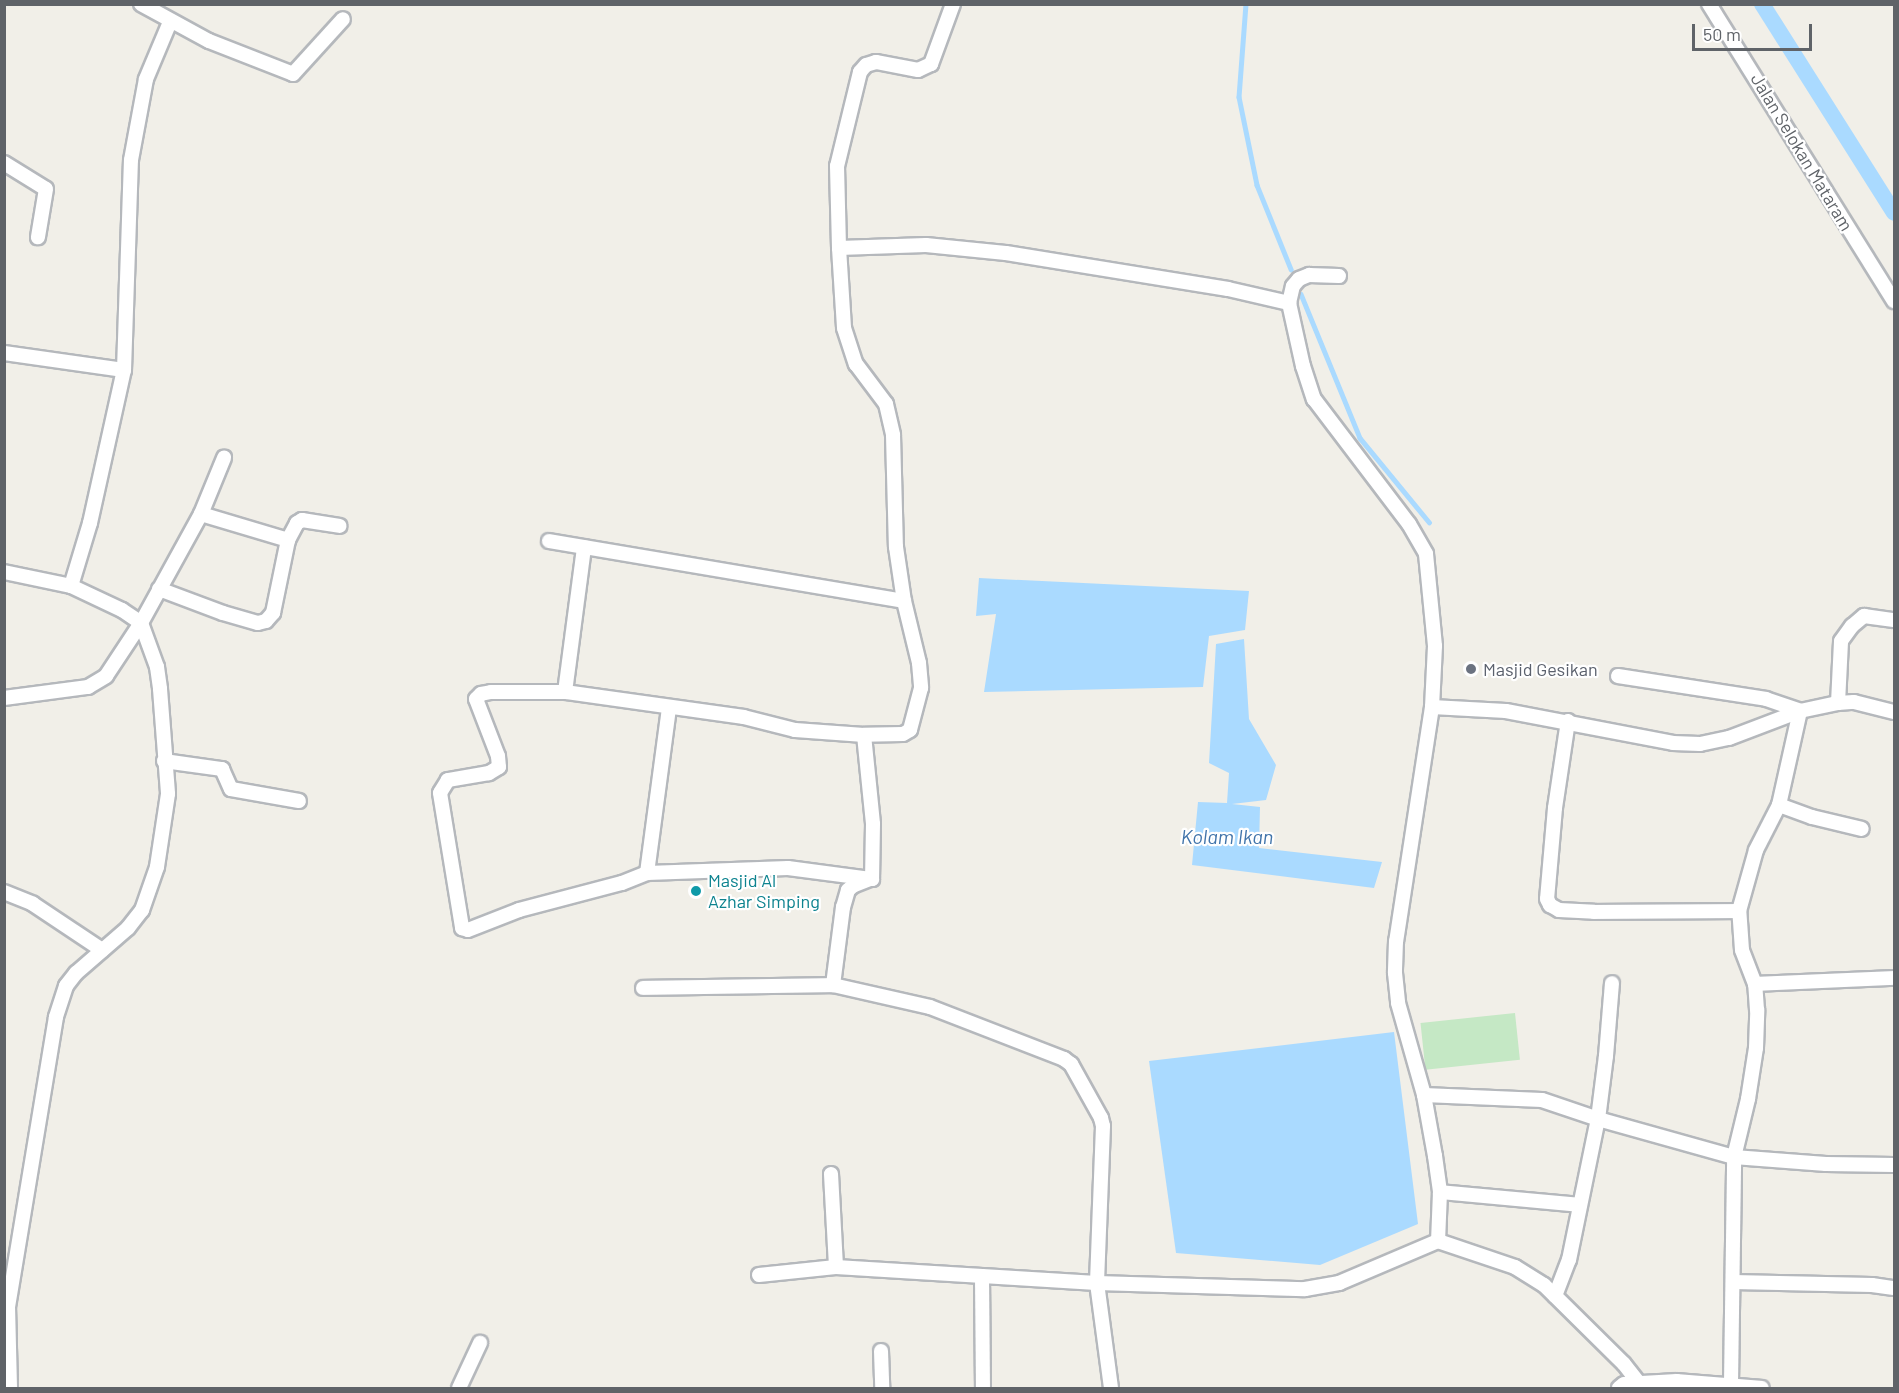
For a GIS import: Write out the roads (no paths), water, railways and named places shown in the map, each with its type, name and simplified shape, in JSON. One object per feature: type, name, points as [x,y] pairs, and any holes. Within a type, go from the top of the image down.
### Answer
[{"type":"street","points":[[141,4],[170,22],[292,74],[343,19]]},
{"type":"street","points":[[872,879],[788,868],[646,873],[622,883],[519,910],[472,930],[462,928],[440,793],[448,780],[489,773],[500,766],[476,699],[481,694],[491,692],[565,692],[744,717],[795,730],[864,735],[903,734],[910,730],[921,688],[919,663],[904,601],[896,547],[893,435],[886,404],[856,364],[844,328],[837,166],[860,72],[866,65],[876,62],[918,70],[931,64],[953,4]]},
{"type":"street","name":"Jalan Selokan Mataram","points":[[1709,4],[1894,301]]},
{"type":"street","points":[[71,586],[90,523],[124,370],[131,160],[146,79],[170,22]]},
{"type":"street","points":[[4,163],[46,189],[38,237]]},
{"type":"street","points":[[839,248],[926,245],[1006,253],[1228,289],[1289,303]]},
{"type":"street","points":[[1339,276],[1309,275],[1299,279],[1293,286],[1289,303],[1303,366],[1314,399],[1410,524],[1426,554],[1435,646],[1432,707],[1396,941],[1395,963],[1398,1004],[1424,1095],[1440,1192],[1438,1241]]},
{"type":"street","points":[[4,352],[124,370]]},
{"type":"street","points":[[4,698],[96,684],[106,676],[132,617],[159,588],[201,514],[224,458]]},
{"type":"street","points":[[201,514],[288,540]]},
{"type":"street","points":[[159,588],[223,614],[258,623],[266,621],[273,613],[288,540],[299,521],[340,526]]},
{"type":"street","points":[[549,542],[904,601]]},
{"type":"street","points":[[565,692],[584,547]]},
{"type":"street","points":[[4,572],[71,586],[132,617],[159,678],[167,807],[158,867],[142,910],[128,928],[76,973],[66,987],[52,1035],[8,1306],[10,1389]]},
{"type":"street","points":[[1838,702],[1841,642],[1864,616],[1894,620]]},
{"type":"street","points":[[1618,676],[1766,699],[1800,711]]},
{"type":"street","points":[[1432,707],[1506,711],[1568,721],[1673,743],[1700,744],[1729,738],[1800,711],[1838,702],[1854,702],[1894,712]]},
{"type":"street","points":[[646,873],[669,708]]},
{"type":"street","points":[[1731,1384],[1734,1157],[1748,1099],[1756,1048],[1755,984],[1742,950],[1739,911],[1756,850],[1779,805],[1800,711]]},
{"type":"street","points":[[1568,721],[1555,808],[1546,899],[1550,905],[1559,910],[1594,912],[1739,911]]},
{"type":"street","points":[[864,735],[873,824],[872,879]]},
{"type":"street","points":[[164,761],[222,769],[231,789],[299,801]]},
{"type":"street","points":[[1779,805],[1812,817],[1862,829]]},
{"type":"street","points":[[833,985],[843,907],[848,890],[854,885],[872,879]]},
{"type":"street","points":[[4,892],[33,904],[102,950]]},
{"type":"street","points":[[1755,984],[1894,978]]},
{"type":"street","points":[[1555,1296],[1569,1260],[1598,1119],[1612,982]]},
{"type":"street","points":[[643,988],[833,985],[930,1007],[1011,1037],[1071,1064],[1103,1126],[1096,1283],[1111,1389]]},
{"type":"street","points":[[1424,1095],[1542,1100],[1598,1119],[1734,1157],[1826,1164],[1894,1165]]},
{"type":"street","points":[[831,1174],[836,1267]]},
{"type":"street","points":[[1440,1192],[1579,1205]]},
{"type":"street","points":[[759,1275],[836,1267],[1096,1283],[1266,1290],[1322,1288],[1438,1241],[1515,1267],[1555,1296],[1639,1383]]},
{"type":"street","points":[[982,1276],[983,1389]]},
{"type":"street","points":[[1733,1282],[1872,1285],[1894,1288]]},
{"type":"street","points":[[459,1389],[480,1343]]},
{"type":"street","points":[[880,1351],[882,1389]]},
{"type":"street","points":[[1619,1389],[1624,1384],[1677,1381],[1731,1384],[1762,1389]]},
{"type":"water","points":[[979,578],[1249,591],[1245,630],[1209,636],[1203,687],[984,692],[996,614],[976,616]]},
{"type":"water","name":"Kolam Ikan","points":[[1244,639],[1249,719],[1276,765],[1266,800],[1232,804],[1260,807],[1259,848],[1382,862],[1374,888],[1192,865],[1198,802],[1227,803],[1229,773],[1209,763],[1216,644]]},
{"type":"water","points":[[1394,1032],[1418,1224],[1320,1265],[1176,1253],[1149,1061]]},
{"type":"waterway","points":[[1246,4],[1239,97],[1257,185],[1291,269]]},
{"type":"waterway","points":[[1762,4],[1894,213]]},
{"type":"waterway","points":[[1301,294],[1360,438],[1429,522]]},
{"type":"place","name":"Masjid Gesikan","points":[[1471,669]]},
{"type":"place","name":"Masjid Al Azhar Simping","points":[[696,891]]}]
